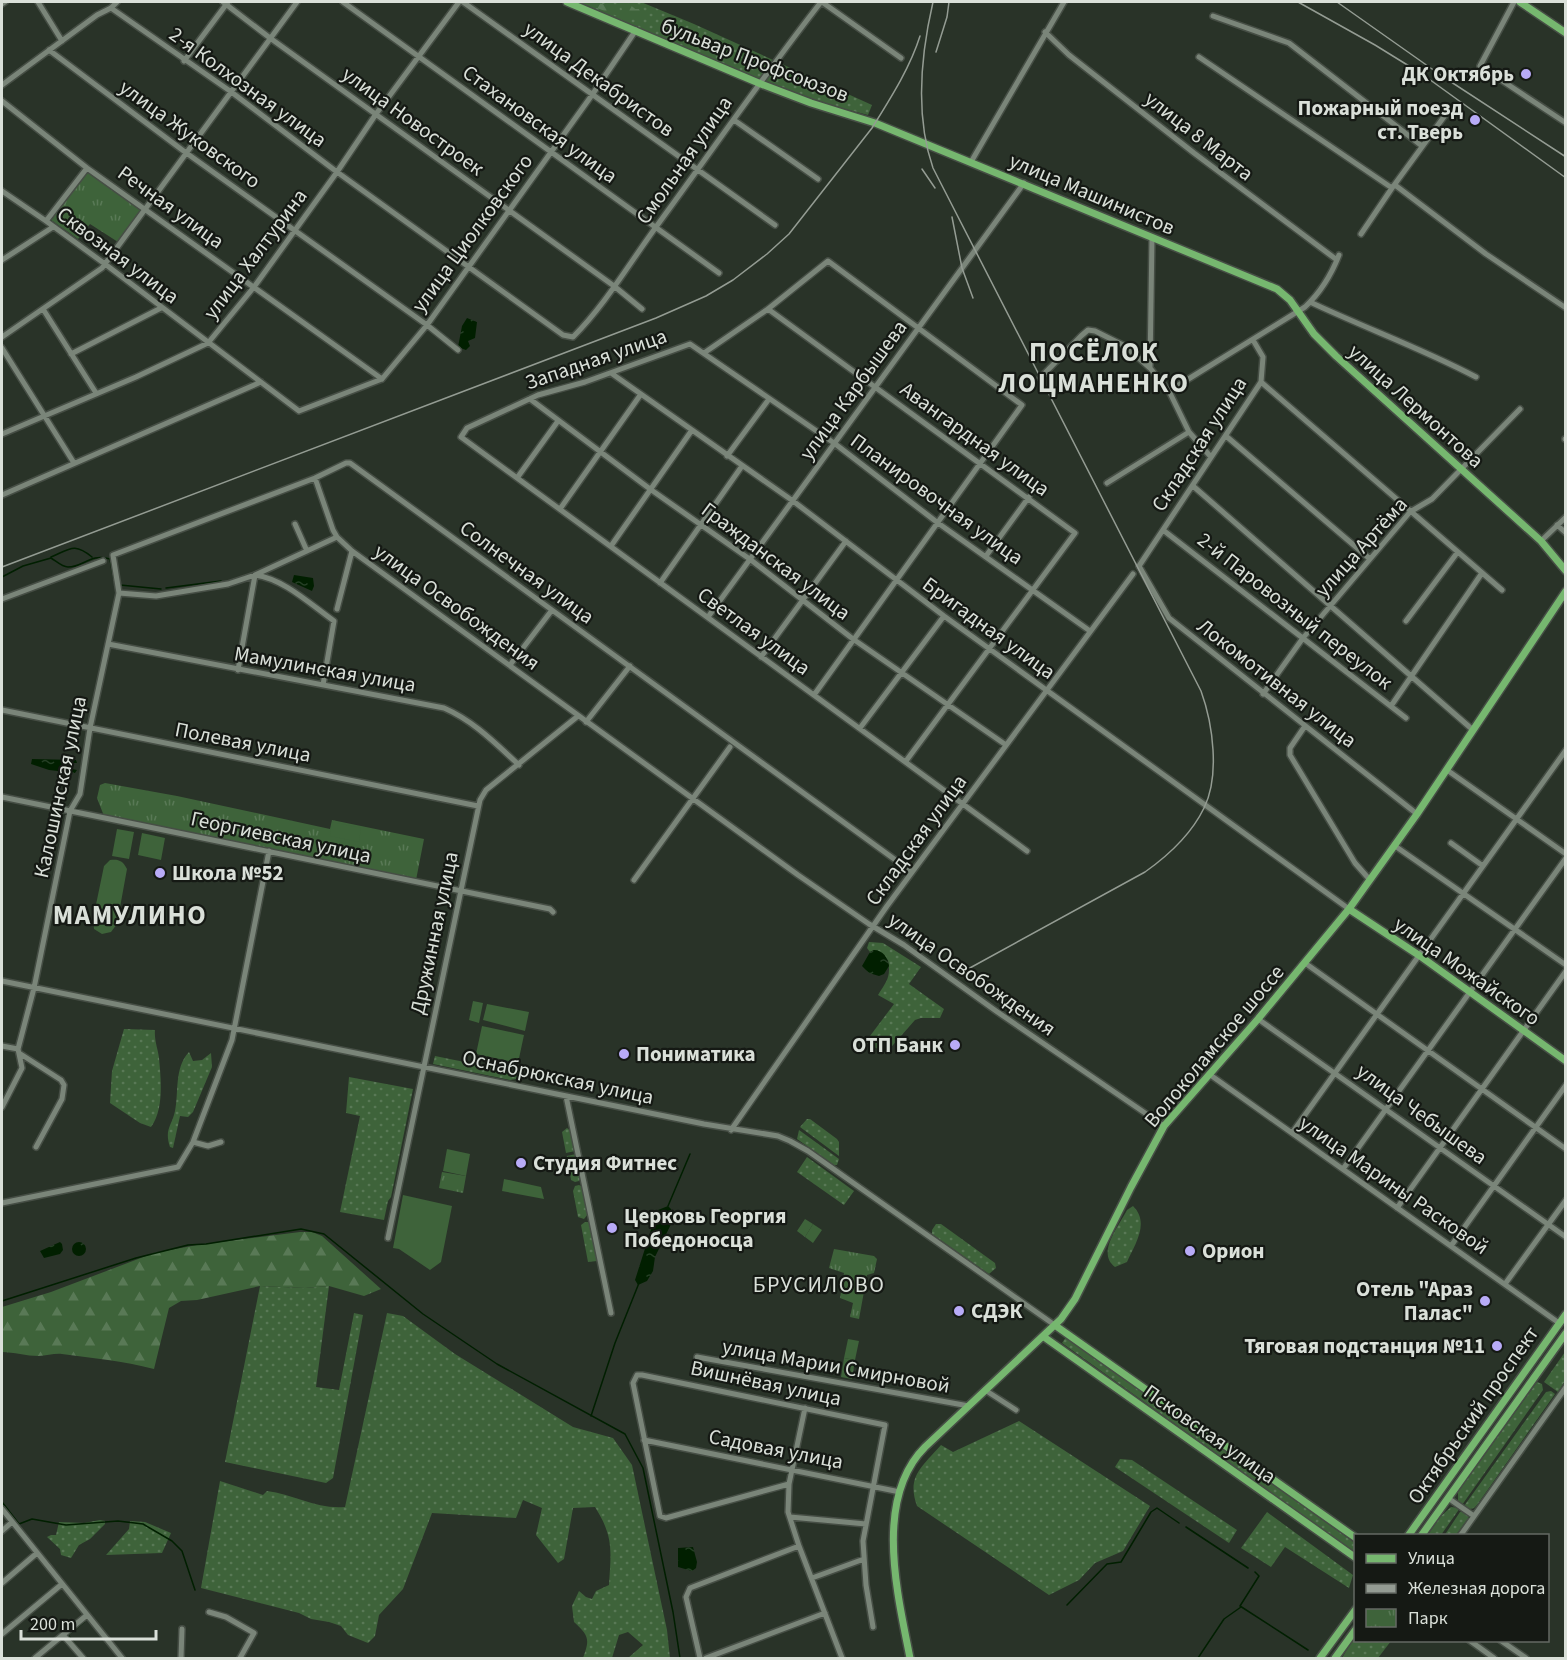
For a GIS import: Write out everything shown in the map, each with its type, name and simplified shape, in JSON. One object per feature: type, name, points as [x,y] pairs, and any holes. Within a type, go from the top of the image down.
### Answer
[{"type":"main road","name":"бульвар Профсоюзов","points":[[567,2],[759,83],[812,103],[865,119]]},
{"type":"main road","points":[[1520,2],[1566,33]]},
{"type":"main road","name":"улица Машинистов","points":[[865,119],[1274,287],[1288,297],[1299,310]]},
{"type":"main road","name":"улица Лермонтова","points":[[1299,310],[1314,334],[1336,356],[1541,542],[1566,571]]},
{"type":"main road","name":"Волоколамское шоссе","points":[[910,1659],[896,1587],[893,1560],[894,1523],[905,1476],[916,1456],[1038,1340],[1056,1326],[1075,1299],[1164,1126],[1258,1019],[1349,909],[1417,814],[1566,591]]},
{"type":"main road","name":"улица Можайского","points":[[1349,909],[1420,956],[1566,1061]]},
{"type":"main road","name":"Октябрьский проспект","points":[[1409,1534],[1566,1314]]},
{"type":"main road","name":"Псковская улица","points":[[1056,1326],[1354,1537]]},
{"type":"main road","name":"Октябрьский проспект","points":[[1422,1534],[1566,1333]]},
{"type":"main road","name":"Псковская улица","points":[[1044,1337],[1354,1557]]},
{"type":"main road","points":[[1320,1659],[1354,1612]]},
{"type":"main road","points":[[1335,1659],[1354,1632]]},
{"type":"street","points":[[38,2],[62,41]]},
{"type":"street","points":[[2,85],[117,2]]},
{"type":"street","points":[[184,61],[226,2]]},
{"type":"street","name":"улица Новостроек","points":[[226,2],[270,38],[510,210],[642,309]]},
{"type":"street","points":[[2,337],[105,264],[297,2]]},
{"type":"street","name":"Стахановская улица","points":[[343,2],[719,273]]},
{"type":"street","name":"улица Халтурина","points":[[2,434],[136,377],[208,343],[254,287],[376,114],[461,2]]},
{"type":"street","name":"улица Декабристов","points":[[461,2],[774,225]]},
{"type":"street","points":[[822,2],[900,58]]},
{"type":"street","name":"Смольная улица","points":[[573,337],[614,286],[759,83],[822,2]]},
{"type":"street","points":[[971,162],[1044,32],[1064,2]]},
{"type":"street","points":[[1514,2],[1480,66],[1566,123]]},
{"type":"street","name":"2-я Колхозная улица","points":[[111,8],[230,92],[468,268],[563,335],[573,337]]},
{"type":"street","points":[[1213,16],[1289,43],[1422,146]]},
{"type":"street","name":"улица Циолковского","points":[[299,411],[382,379],[427,325],[636,30]]},
{"type":"street","name":"улица 8 Марта","points":[[1044,32],[1069,55],[1194,153],[1338,257],[1336,265],[1310,302]]},
{"type":"street","name":"улица Жуковского","points":[[49,51],[185,152],[427,325],[458,350]]},
{"type":"street","points":[[1199,57],[1393,186],[1486,254],[1566,308]]},
{"type":"street","name":"Речная улица","points":[[2,101],[87,168],[382,379]]},
{"type":"street","points":[[1361,234],[1446,114]]},
{"type":"street","points":[[734,120],[818,179]]},
{"type":"street","points":[[46,221],[87,168]]},
{"type":"street","name":"улица Карбышева","points":[[708,618],[1024,183]]},
{"type":"street","name":"Сквозная улица","points":[[2,191],[105,264],[160,308],[299,411]]},
{"type":"street","points":[[2,259],[53,227]]},
{"type":"street","points":[[1150,368],[1152,237]]},
{"type":"street","points":[[704,352],[768,309],[828,261],[1022,405],[814,695]]},
{"type":"street","points":[[1169,391],[1310,302],[1352,322],[1443,359],[1476,377]]},
{"type":"street","points":[[71,354],[160,308]]},
{"type":"street","points":[[43,309],[96,393]]},
{"type":"street","name":"Авангардная улица","points":[[768,309],[1029,497],[1075,533],[1032,590]]},
{"type":"street","points":[[1040,378],[1088,330],[1095,331],[1125,346],[1150,368],[1169,391],[1189,432],[1211,457]]},
{"type":"street","name":"Складская улица","points":[[1142,562],[1261,382],[1263,357],[1253,340]]},
{"type":"street","name":"Западная улица","points":[[461,437],[467,428],[538,395],[562,390],[610,374],[690,344],[704,352]]},
{"type":"street","points":[[2,348],[74,463]]},
{"type":"street","name":"Планировочная улица","points":[[704,352],[834,443],[938,523],[1090,631]]},
{"type":"street","name":"Бригадная улица","points":[[610,374],[642,394],[793,501],[944,616],[1349,909]]},
{"type":"street","points":[[2,495],[261,382]]},
{"type":"street","points":[[1261,382],[1410,513],[1502,590]]},
{"type":"street","points":[[560,509],[642,394]]},
{"type":"street","name":"Гражданская улица","points":[[530,399],[650,489],[751,560],[853,639],[1006,745]]},
{"type":"street","points":[[727,456],[769,399]]},
{"type":"street","name":"улица Артёма","points":[[1263,694],[1303,638],[1410,513],[1432,499],[1520,409]]},
{"type":"street","points":[[517,478],[558,421]]},
{"type":"street","points":[[611,546],[692,430]]},
{"type":"street","points":[[1107,483],[1189,432]]},
{"type":"street","points":[[1226,436],[1370,559]]},
{"type":"street","name":"Светлая улица","points":[[461,437],[1027,851]]},
{"type":"street","name":"Солнечная улица","points":[[119,590],[112,555],[116,552],[350,463],[912,872]]},
{"type":"street","points":[[660,583],[742,466]]},
{"type":"street","points":[[119,590],[156,596],[228,585],[337,537],[315,478]]},
{"type":"street","points":[[1193,486],[1473,730]]},
{"type":"street","points":[[986,556],[1029,497]]},
{"type":"street","points":[[1541,542],[1566,517]]},
{"type":"street","points":[[295,524],[306,551]]},
{"type":"street","points":[[1557,525],[1566,533]]},
{"type":"street","name":"2-й Паровозный переулок","points":[[1163,530],[1406,718]]},
{"type":"street","name":"улица Освобождения","points":[[337,537],[352,551],[798,875],[904,945],[1164,1126]]},
{"type":"street","points":[[761,657],[846,541]]},
{"type":"street","points":[[337,609],[352,551]]},
{"type":"street","points":[[1406,621],[1457,553]]},
{"type":"street","points":[[2,599],[103,561]]},
{"type":"street","name":"Локомотивная улица","points":[[1142,562],[1139,566],[1169,618],[1417,814]]},
{"type":"street","points":[[1391,706],[1482,573]]},
{"type":"street","name":"Складская улица","points":[[731,1130],[912,872],[1133,574]]},
{"type":"street","points":[[238,670],[255,575]]},
{"type":"street","points":[[255,575],[265,576],[282,584],[334,621],[323,685]]},
{"type":"street","name":"Калошинская улица","points":[[2,1107],[22,1068],[19,1051],[70,811],[80,794],[90,728],[119,590]]},
{"type":"street","points":[[906,761],[1032,590]]},
{"type":"street","points":[[510,665],[552,610]]},
{"type":"street","points":[[860,728],[944,616]]},
{"type":"street","name":"Мамулинская улица","points":[[108,644],[444,708],[460,715],[479,729],[519,765]]},
{"type":"street","points":[[586,722],[630,666]]},
{"type":"street","name":"Полевая улица","points":[[2,710],[478,806]]},
{"type":"street","points":[[478,806],[486,790],[578,716]]},
{"type":"street","points":[[1305,726],[1290,748],[1290,756],[1354,863],[1370,880]]},
{"type":"street","points":[[634,880],[730,747]]},
{"type":"street","points":[[1292,1133],[1566,750]]},
{"type":"street","points":[[1343,1170],[1566,856],[1446,770]]},
{"type":"street","name":"Георгиевская улица","points":[[2,797],[550,909],[553,912]]},
{"type":"street","name":"Дружинная улица","points":[[388,1238],[478,806]]},
{"type":"street","points":[[1451,843],[1483,866]]},
{"type":"street","points":[[1395,846],[1566,965]]},
{"type":"street","points":[[2,1203],[178,1167],[193,1142],[235,1028],[269,851]]},
{"type":"street","points":[[1305,963],[1566,1149]]},
{"type":"street","points":[[1397,1208],[1566,971]]},
{"type":"street","name":"Оснабрюкская улица","points":[[2,981],[731,1130],[778,1136],[791,1141],[1056,1326]]},
{"type":"street","name":"улица Чебышева","points":[[1258,1019],[1566,1237]]},
{"type":"street","points":[[2,1046],[19,1051],[64,1085],[62,1099],[36,1147]]},
{"type":"street","name":"улица Марины Расковой","points":[[1209,1074],[1559,1323]]},
{"type":"street","points":[[1451,1246],[1566,1085]]},
{"type":"street","points":[[566,1096],[611,1313]]},
{"type":"street","points":[[193,1142],[208,1146],[220,1142]]},
{"type":"street","points":[[1505,1284],[1566,1200]]},
{"type":"street","name":"улица Марии Смирновой","points":[[698,1357],[969,1406]]},
{"type":"street","name":"Вишнёвая улица","points":[[644,1440],[633,1383],[638,1375],[885,1425],[872,1486]]},
{"type":"street","points":[[1461,1534],[1566,1387]]},
{"type":"street","points":[[985,1390],[1016,1410]]},
{"type":"street","points":[[805,1408],[789,1484],[788,1506],[799,1546],[842,1659]]},
{"type":"street","points":[[644,1440],[660,1516],[666,1518],[789,1484]]},
{"type":"street","name":"Садовая улица","points":[[644,1440],[900,1492]]},
{"type":"street","points":[[872,1486],[866,1524],[864,1559],[873,1627]]},
{"type":"street","points":[[1448,1498],[1474,1516]]},
{"type":"street","points":[[2,1509],[122,1659]]},
{"type":"street","points":[[790,1517],[866,1524]]},
{"type":"street","points":[[2,1531],[12,1522]]},
{"type":"street","points":[[700,1659],[686,1597],[690,1588],[799,1546]]},
{"type":"street","points":[[2,1583],[37,1553]]},
{"type":"street","points":[[812,1578],[864,1559]]},
{"type":"street","points":[[2,1634],[62,1584]]},
{"type":"street","points":[[209,1612],[226,1617],[254,1633],[240,1659]]},
{"type":"street","points":[[706,1659],[825,1613]]},
{"type":"street","points":[[35,1659],[87,1615]]},
{"type":"street","points":[[181,1659],[182,1629]]},
{"type":"street","points":[[63,1635],[83,1659]]},
{"type":"street","points":[[1472,1642],[1494,1659]]},
{"type":"street","points":[[1501,1642],[1526,1659]]},
{"type":"green space","points":[[578,2],[641,2],[872,105],[868,115],[794,93]]},
{"type":"green space","points":[[582,2],[597,2],[620,11],[622,10],[621,5],[627,2],[635,9],[642,9],[646,12],[639,21],[635,12],[625,19]]},
{"type":"green space","points":[[88,170],[142,209],[118,242],[90,224],[78,239],[51,220]]},
{"type":"green space","points":[[105,783],[330,829],[332,820],[424,839],[416,880],[104,816],[97,798],[100,785]]},
{"type":"green space","points":[[332,822],[361,828],[359,842],[330,836]]},
{"type":"green space","points":[[117,829],[134,832],[129,859],[112,856]]},
{"type":"green space","points":[[142,833],[165,838],[161,860],[138,855]]},
{"type":"green space","points":[[110,860],[120,861],[127,869],[117,924],[111,932],[102,934],[94,929],[93,919],[104,866]]},
{"type":"green space","points":[[869,942],[883,943],[921,967],[909,984],[944,1009],[940,1018],[915,1020],[886,1053],[860,1040],[870,1036],[894,1004],[878,995],[888,979],[888,960],[874,950],[870,952],[867,948]]},
{"type":"green space","points":[[473,1001],[483,1003],[479,1023],[469,1020]]},
{"type":"green space","points":[[487,1004],[529,1012],[525,1031],[483,1020]]},
{"type":"green space","points":[[482,1026],[524,1035],[518,1063],[476,1054]]},
{"type":"green space","points":[[124,1029],[155,1030],[161,1094],[158,1112],[151,1127],[140,1123],[110,1103],[112,1071]]},
{"type":"green space","points":[[189,1052],[193,1061],[202,1060],[211,1053],[212,1067],[193,1112],[188,1117],[180,1116],[173,1148],[170,1147],[168,1141],[168,1132],[175,1111],[181,1065]]},
{"type":"green space","points":[[435,1056],[519,1073],[516,1079],[510,1080],[433,1064]]},
{"type":"green space","points":[[349,1077],[413,1089],[391,1197],[384,1220],[340,1212],[360,1116],[346,1113]]},
{"type":"green space","points":[[807,1119],[837,1139],[839,1156],[800,1127]]},
{"type":"green space","points":[[567,1128],[571,1131],[575,1151],[566,1153],[562,1132]]},
{"type":"green space","points":[[799,1130],[839,1159],[837,1165],[797,1139]]},
{"type":"green space","points":[[447,1149],[470,1154],[466,1176],[443,1171]]},
{"type":"green space","points":[[576,1154],[581,1177],[575,1182],[571,1180],[567,1156]]},
{"type":"green space","points":[[807,1157],[854,1191],[844,1205],[797,1172]]},
{"type":"green space","points":[[442,1172],[466,1176],[463,1193],[439,1188]]},
{"type":"green space","points":[[504,1179],[541,1187],[544,1199],[502,1191]]},
{"type":"green space","points":[[575,1186],[583,1187],[588,1214],[584,1219],[578,1217],[573,1191]]},
{"type":"green space","points":[[403,1195],[452,1206],[441,1262],[430,1270],[399,1249],[393,1248]]},
{"type":"green space","points":[[1133,1206],[1138,1213],[1141,1226],[1137,1241],[1127,1262],[1115,1267],[1110,1261],[1108,1247],[1127,1210]]},
{"type":"green space","points":[[805,1219],[813,1224],[805,1237],[797,1231]]},
{"type":"green space","points":[[585,1222],[590,1225],[597,1261],[588,1262],[581,1225]]},
{"type":"green space","points":[[813,1224],[822,1230],[813,1243],[805,1237]]},
{"type":"green space","points":[[936,1224],[941,1224],[995,1263],[996,1268],[989,1274],[932,1234]]},
{"type":"green space","points":[[312,1232],[322,1236],[381,1289],[364,1296],[329,1286],[305,1288],[260,1286],[197,1300],[181,1301],[169,1308],[154,1369],[62,1354],[39,1356],[2,1352],[2,1307],[51,1292],[154,1253]]},
{"type":"green space","points":[[834,1249],[874,1256],[877,1259],[874,1273],[867,1275],[859,1319],[850,1317],[853,1303],[840,1298],[844,1273],[829,1268]]},
{"type":"green space","points":[[260,1286],[305,1288],[329,1286],[316,1387],[339,1390],[354,1313],[363,1315],[333,1478],[326,1483],[225,1462]]},
{"type":"green space","points":[[387,1313],[403,1316],[455,1354],[573,1427],[613,1438],[632,1465],[667,1630],[670,1658],[628,1658],[643,1645],[628,1632],[619,1635],[612,1658],[583,1658],[587,1638],[574,1622],[572,1606],[579,1591],[592,1599],[596,1591],[609,1585],[610,1544],[595,1507],[573,1508],[564,1559],[558,1563],[536,1535],[542,1508],[523,1500],[516,1518],[432,1513],[403,1589],[379,1615],[375,1636],[368,1643],[348,1635],[341,1626],[329,1622],[201,1588],[220,1481],[263,1495],[267,1491],[316,1504],[345,1507]]},
{"type":"green space","points":[[1066,1337],[1354,1542],[1354,1552],[1062,1343]]},
{"type":"green space","points":[[848,1339],[859,1341],[855,1360],[844,1358]]},
{"type":"green space","points":[[1565,1352],[1565,1381],[1558,1392],[1544,1382]]},
{"type":"green space","points":[[844,1358],[855,1360],[852,1379],[841,1377]]},
{"type":"green space","points":[[1537,1382],[1542,1384],[1543,1390],[1462,1505],[1458,1501],[1458,1492]]},
{"type":"green space","points":[[1551,1391],[1555,1394],[1477,1505],[1470,1509],[1464,1506],[1546,1392]]},
{"type":"green space","points":[[1019,1421],[1150,1506],[1123,1551],[1095,1563],[1079,1580],[1049,1595],[917,1506],[914,1496],[915,1479],[918,1472],[941,1445],[953,1452]]},
{"type":"green space","points":[[1120,1459],[1132,1460],[1237,1530],[1229,1543],[1115,1467]]},
{"type":"green space","points":[[1451,1507],[1460,1508],[1442,1534],[1428,1534],[1441,1516]]},
{"type":"green space","points":[[1267,1512],[1353,1575],[1349,1588],[1285,1547],[1271,1567],[1241,1548]]},
{"type":"green space","points":[[1460,1512],[1469,1517],[1457,1534],[1445,1534]]},
{"type":"green space","points":[[105,1521],[105,1524],[90,1539],[79,1545],[71,1558],[61,1555],[60,1549],[47,1537],[56,1535],[59,1522],[84,1523]]},
{"type":"green space","points":[[130,1521],[145,1522],[171,1533],[162,1553],[106,1555],[129,1529]]},
{"type":"green space","points":[[1354,1638],[1354,1642],[1390,1642],[1378,1658],[1342,1658]]},
{"type":"water","points":[[467,318],[477,322],[475,338],[468,341],[470,346],[466,350],[458,347],[462,326]]},
{"type":"water","points":[[294,575],[313,578],[312,591],[292,582]]},
{"type":"water","points":[[32,759],[76,760],[77,763],[70,763],[68,768],[77,770],[75,773],[49,770],[31,764]]},
{"type":"water","points":[[874,950],[886,957],[889,966],[884,974],[879,976],[869,973],[862,966],[870,952]]},
{"type":"water","points":[[668,1206],[674,1218],[655,1257],[653,1271],[647,1281],[638,1285],[635,1280],[656,1214],[658,1210]]},
{"type":"water","points":[[60,1242],[63,1250],[60,1254],[44,1258],[40,1251]]},
{"type":"water","points":[[79,1242],[84,1244],[86,1249],[84,1254],[79,1256],[74,1254],[72,1249],[74,1244]]},
{"type":"water","points":[[693,1547],[697,1562],[696,1568],[692,1571],[678,1567],[678,1548]]},
{"type":"waterway","points":[[51,557],[72,548],[86,552],[92,557]]},
{"type":"waterway","points":[[2,577],[23,566],[51,558],[68,567],[103,558],[110,559],[114,581]]},
{"type":"waterway","points":[[166,588],[221,581]]},
{"type":"waterway","points":[[120,585],[161,589]]},
{"type":"waterway","points":[[668,1206],[690,1154]]},
{"type":"waterway","points":[[2,1301],[136,1258],[188,1245],[301,1229],[324,1234],[423,1314],[497,1364],[625,1434],[643,1468],[673,1612],[680,1658]]},
{"type":"waterway","points":[[591,1416],[615,1343],[639,1283]]},
{"type":"waterway","points":[[2,1502],[19,1524],[32,1519],[66,1525],[118,1521],[143,1524],[172,1541],[182,1551],[195,1590]]},
{"type":"waterway","points":[[1067,1605],[1107,1564],[1121,1562],[1151,1512],[1157,1508],[1179,1523]]},
{"type":"waterway","points":[[1186,1527],[1248,1568]]},
{"type":"waterway","points":[[1255,1572],[1259,1576],[1240,1606],[1308,1650]]},
{"type":"waterway","points":[[1198,1658],[1224,1619],[1241,1607]]},
{"type":"waterway","points":[[79,1649],[68,1635],[84,1622]]},
{"type":"railway","points":[[933,2],[925,43],[922,85],[924,127],[933,168],[1201,691],[1209,719],[1213,750],[1212,781],[1204,808],[1186,836],[1163,859],[1145,872],[968,969]]},
{"type":"railway","points":[[936,52],[947,17],[949,2]]},
{"type":"railway","points":[[1298,2],[1422,74],[1566,178]]},
{"type":"railway","points":[[1337,2],[1442,76],[1566,157]]},
{"type":"railway","points":[[2,567],[656,318],[706,296],[733,280],[789,234],[872,128],[905,72],[920,36]]},
{"type":"railway","points":[[922,169],[935,188]]},
{"type":"railway","points":[[952,217],[962,268],[973,298]]},
{"type":"place","name":"ДК Октябрь","points":[[1526,74]]},
{"type":"place","name":"Пожарный поезд ст. Тверь","points":[[1475,120]]},
{"type":"place","name":"Школа №52","points":[[160,873]]},
{"type":"place","name":"ОТП Банк","points":[[955,1045]]},
{"type":"place","name":"Пониматика","points":[[624,1054]]},
{"type":"place","name":"Студия Фитнес","points":[[521,1163]]},
{"type":"place","name":"Церковь Георгия Победоносца","points":[[612,1228]]},
{"type":"place","name":"Орион","points":[[1190,1251]]},
{"type":"place","name":"Отель \"Араз Палас\"","points":[[1485,1301]]},
{"type":"place","name":"СДЭК","points":[[959,1311]]},
{"type":"place","name":"Тяговая подстанция №11","points":[[1497,1346]]},
{"type":"district","name":"ПОСЁЛОК ЛОЦМАНЕНКО","points":[[1094,368]]},
{"type":"district","name":"МАМУЛИНО","points":[[130,915]]},
{"type":"district","name":"БРУСИЛОВО","points":[[819,1285]]}]
